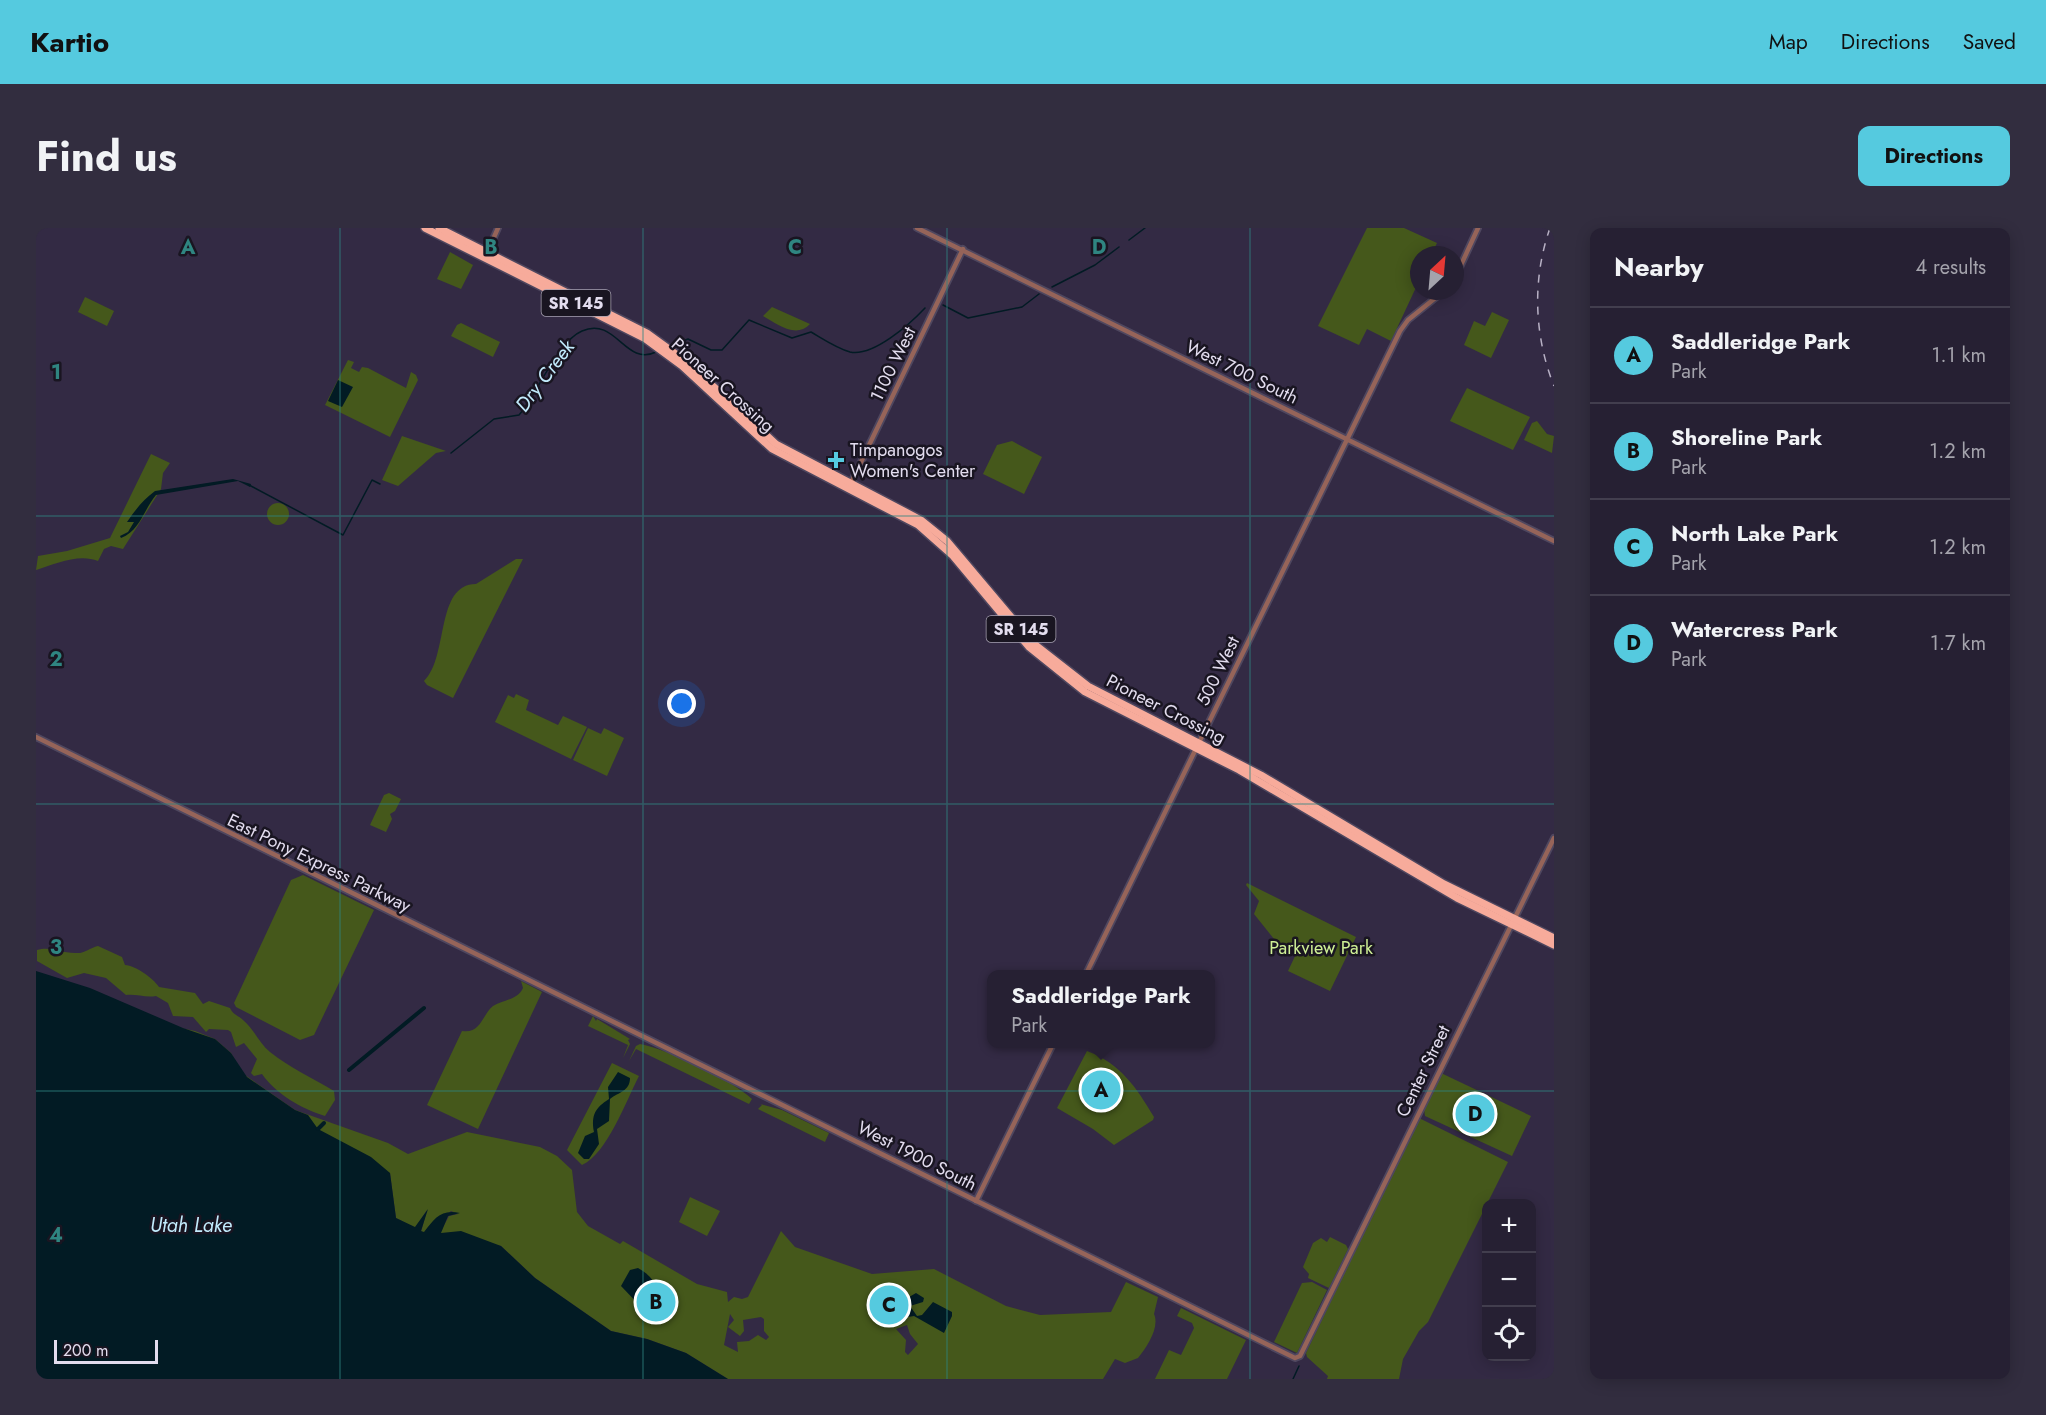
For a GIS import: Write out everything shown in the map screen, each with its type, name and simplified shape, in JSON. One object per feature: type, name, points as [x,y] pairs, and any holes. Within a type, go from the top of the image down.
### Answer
[{"type":"highway","name":"Pioneer Crossing","points":[[425,228],[637,327],[664,347],[776,444],[931,534],[953,556],[1029,648],[1067,680],[1113,708],[1197,745],[1442,890],[1513,922]]},
{"type":"highway","name":"SR 145","points":[[439,228],[479,248],[486,255]]},
{"type":"highway","name":"SR 145","points":[[1513,922],[1554,938]]},
{"type":"highway","name":"SR 145","points":[[1513,922],[1554,945]]},
{"type":"street","points":[[486,255],[498,228]]},
{"type":"street","name":"West 700 South","points":[[917,228],[1554,541]]},
{"type":"street","points":[[1464,258],[1478,228]]},
{"type":"street","name":"1100 West","points":[[849,486],[963,249]]},
{"type":"street","points":[[1347,439],[1405,323],[1433,300]]},
{"type":"street","name":"500 West","points":[[1088,970],[1347,439]]},
{"type":"street","name":"East Pony Express Parkway","points":[[36,737],[591,1011]]},
{"type":"street","name":"Center Street","points":[[1295,1358],[1300,1356],[1416,1114],[1554,838]]},
{"type":"street","name":"West 1900 South","points":[[591,1011],[1295,1358]]},
{"type":"street","points":[[976,1201],[1051,1048]]},
{"type":"green space","points":[[1367,228],[1404,228],[1437,243],[1436,246],[1410,246],[1410,300],[1391,341],[1367,329],[1359,345],[1318,326]]},
{"type":"green space","points":[[450,252],[473,265],[461,289],[437,279]]},
{"type":"green space","points":[[85,297],[114,311],[107,326],[78,312]]},
{"type":"green space","points":[[772,307],[810,324],[799,330],[786,329],[763,316]]},
{"type":"green space","points":[[1492,312],[1509,320],[1491,358],[1464,345],[1474,321],[1485,326]]},
{"type":"green space","points":[[461,323],[500,342],[493,357],[451,336],[457,325]]},
{"type":"green space","points":[[348,360],[354,362],[351,368],[359,372],[362,367],[368,368],[406,388],[411,372],[416,375],[418,380],[390,437],[325,405]]},
{"type":"green space","points":[[1467,388],[1530,417],[1513,450],[1450,421]]},
{"type":"green space","points":[[1537,421],[1547,434],[1554,436],[1552,453],[1524,440],[1532,423]]},
{"type":"green space","points":[[402,436],[446,451],[436,453],[398,486],[382,480]]},
{"type":"green space","points":[[1012,441],[1042,457],[1024,494],[983,474],[997,445]]},
{"type":"green space","points":[[151,454],[170,463],[163,473],[161,489],[123,549],[111,546],[104,549],[98,561],[75,559],[36,570],[38,556],[67,551],[110,538]]},
{"type":"green space","points":[[278,503],[286,506],[289,514],[286,522],[278,525],[270,522],[267,514],[270,506]]},
{"type":"green space","points":[[516,559],[523,559],[453,698],[427,685],[424,681],[432,670],[437,656],[448,608],[454,596],[463,587],[476,584]]},
{"type":"green space","points":[[516,694],[529,700],[526,710],[558,725],[563,716],[587,727],[571,759],[495,722],[508,695],[514,698]]},
{"type":"green space","points":[[588,728],[601,734],[604,728],[624,738],[607,776],[573,760]]},
{"type":"green space","points":[[389,793],[401,799],[395,811],[390,814],[392,819],[386,832],[370,825],[384,795]]},
{"type":"green space","points":[[303,875],[374,910],[314,1035],[300,1040],[236,1007],[234,1003],[291,880]]},
{"type":"green space","name":"Parkview Park","points":[[1247,883],[1356,937],[1330,991],[1288,971],[1296,954],[1278,944],[1254,914],[1259,901],[1246,885]]},
{"type":"green space","points":[[98,946],[122,957],[125,965],[134,967],[152,979],[159,987],[195,993],[203,1004],[209,1001],[230,1008],[247,1024],[270,1052],[334,1091],[335,1100],[325,1116],[290,1100],[262,1074],[254,1076],[251,1073],[257,1059],[244,1043],[236,1047],[231,1032],[228,1030],[209,1029],[206,1032],[193,1017],[173,1016],[168,1003],[156,996],[126,995],[106,978],[84,973],[67,978],[37,961],[37,950],[78,953]]},
{"type":"green space","points":[[521,981],[542,992],[478,1129],[427,1105],[462,1031],[473,1030],[493,1006],[521,992],[523,988]]},
{"type":"green space","points":[[593,1016],[596,1021],[597,1019],[630,1039],[628,1040],[630,1044],[623,1058],[628,1045],[588,1026]]},
{"type":"green space","points":[[161,1024],[195,1031],[215,1039],[231,1053],[242,1073],[295,1110],[388,1143],[408,1154],[467,1132],[540,1147],[557,1156],[572,1170],[577,1212],[588,1226],[620,1244],[623,1241],[697,1284],[727,1292],[728,1302],[734,1297],[742,1299],[748,1297],[781,1231],[795,1247],[872,1274],[934,1269],[1006,1306],[1040,1315],[1111,1312],[1126,1282],[1158,1297],[1154,1314],[1154,1331],[1149,1343],[1138,1358],[1125,1363],[1115,1359],[1103,1379],[728,1379],[686,1353],[647,1339],[611,1331],[535,1278],[501,1246],[440,1233],[449,1216],[458,1214],[451,1211],[425,1232],[421,1232],[427,1210],[415,1228],[396,1218],[390,1173],[366,1167]],"holes":[[[730,1314],[734,1320],[728,1327],[740,1336],[744,1331],[743,1320],[761,1317],[764,1319],[764,1331],[769,1337],[766,1340],[758,1335],[749,1341],[737,1342],[738,1352],[724,1345]],[[907,1325],[910,1334],[918,1344],[908,1355],[905,1352],[906,1340],[896,1329]]]},
{"type":"green space","points":[[640,1044],[699,1066],[743,1091],[752,1099],[749,1104],[636,1049],[629,1061],[636,1046]]},
{"type":"green space","points":[[1087,1051],[1099,1056],[1118,1070],[1141,1096],[1154,1117],[1153,1120],[1114,1145],[1093,1129],[1057,1108]]},
{"type":"green space","points":[[612,1063],[639,1076],[608,1139],[591,1159],[582,1165],[567,1150]]},
{"type":"green space","points":[[1441,1073],[1531,1116],[1512,1156],[1425,1116],[1424,1109]]},
{"type":"green space","points":[[760,1104],[782,1110],[829,1133],[825,1142],[758,1109],[762,1105]]},
{"type":"green space","points":[[1419,1118],[1508,1162],[1490,1199],[1482,1199],[1482,1214],[1428,1322],[1419,1331],[1403,1359],[1399,1379],[1327,1379],[1328,1376],[1307,1357],[1306,1353]]},
{"type":"green space","points":[[690,1197],[720,1211],[707,1236],[679,1222]]},
{"type":"green space","points":[[1330,1237],[1346,1245],[1348,1249],[1329,1288],[1308,1278],[1309,1274],[1303,1267],[1313,1243],[1321,1238],[1327,1242]]},
{"type":"green space","points":[[1312,1282],[1327,1290],[1297,1353],[1274,1342],[1302,1283]]},
{"type":"green space","points":[[1181,1308],[1246,1340],[1227,1379],[1155,1379],[1169,1350],[1181,1355],[1194,1328],[1192,1323],[1177,1316]]},
{"type":"water","points":[[338,380],[353,387],[342,407],[328,401]]},
{"type":"water","points":[[233,479],[251,484],[250,487],[238,481],[156,495],[133,530],[121,538],[120,536],[128,532],[134,522],[127,522],[130,517],[155,491]]},
{"type":"water","name":"Utah Lake","points":[[36,971],[90,988],[183,1028],[215,1039],[231,1053],[247,1077],[295,1110],[308,1115],[318,1129],[371,1157],[390,1173],[396,1218],[415,1227],[428,1209],[421,1231],[424,1232],[439,1216],[448,1212],[460,1213],[448,1216],[441,1233],[461,1231],[501,1246],[535,1278],[611,1331],[647,1339],[686,1353],[728,1379],[36,1379]]},
{"type":"water","points":[[618,1072],[630,1078],[630,1082],[626,1089],[610,1099],[609,1121],[597,1129],[599,1144],[589,1159],[584,1159],[578,1153],[585,1136],[594,1132],[595,1112],[609,1099],[608,1087]]},
{"type":"water","points":[[638,1268],[652,1279],[658,1289],[663,1307],[659,1312],[643,1309],[621,1286],[630,1270]]},
{"type":"water","points":[[916,1293],[924,1298],[923,1302],[910,1306],[917,1316],[922,1315],[933,1302],[952,1312],[944,1333],[914,1316],[908,1317],[903,1313],[904,1300]]},
{"type":"waterway","name":"Dry Creek","points":[[1129,240],[1145,228]]},
{"type":"waterway","name":"Dry Creek","points":[[1052,287],[1095,265],[1119,247]]},
{"type":"waterway","name":"Dry Creek","points":[[943,305],[968,318],[1022,307],[1039,294]]},
{"type":"waterway","name":"Dry Creek","points":[[669,346],[688,339],[711,350],[722,350],[749,320],[792,338],[811,332],[840,348],[850,352],[859,352],[890,338],[925,308]]},
{"type":"waterway","name":"Dry Creek","points":[[451,453],[494,419],[519,415],[556,356],[573,337],[582,331],[594,328],[604,330],[636,353],[645,355],[656,352]]},
{"type":"waterway","name":"Dry Creek","points":[[249,485],[343,535],[372,480],[380,484]]},
{"type":"waterway","points":[[349,1070],[424,1008]]},
{"type":"waterway","points":[[318,1129],[324,1123]]},
{"type":"waterway","points":[[1293,1379],[1299,1366]]},
{"type":"railway","points":[[1550,228],[1540,267],[1538,307],[1542,347],[1554,386]]},
{"type":"place","name":"Timpanogos Women's Center","points":[[836,460]]},
{"type":"place","name":"Saddleridge Park","points":[[1101,1090]]},
{"type":"place","name":"Watercress Park","points":[[1475,1114]]},
{"type":"place","name":"Shoreline Park","points":[[656,1302]]},
{"type":"place","name":"North Lake Park","points":[[889,1305]]}]
